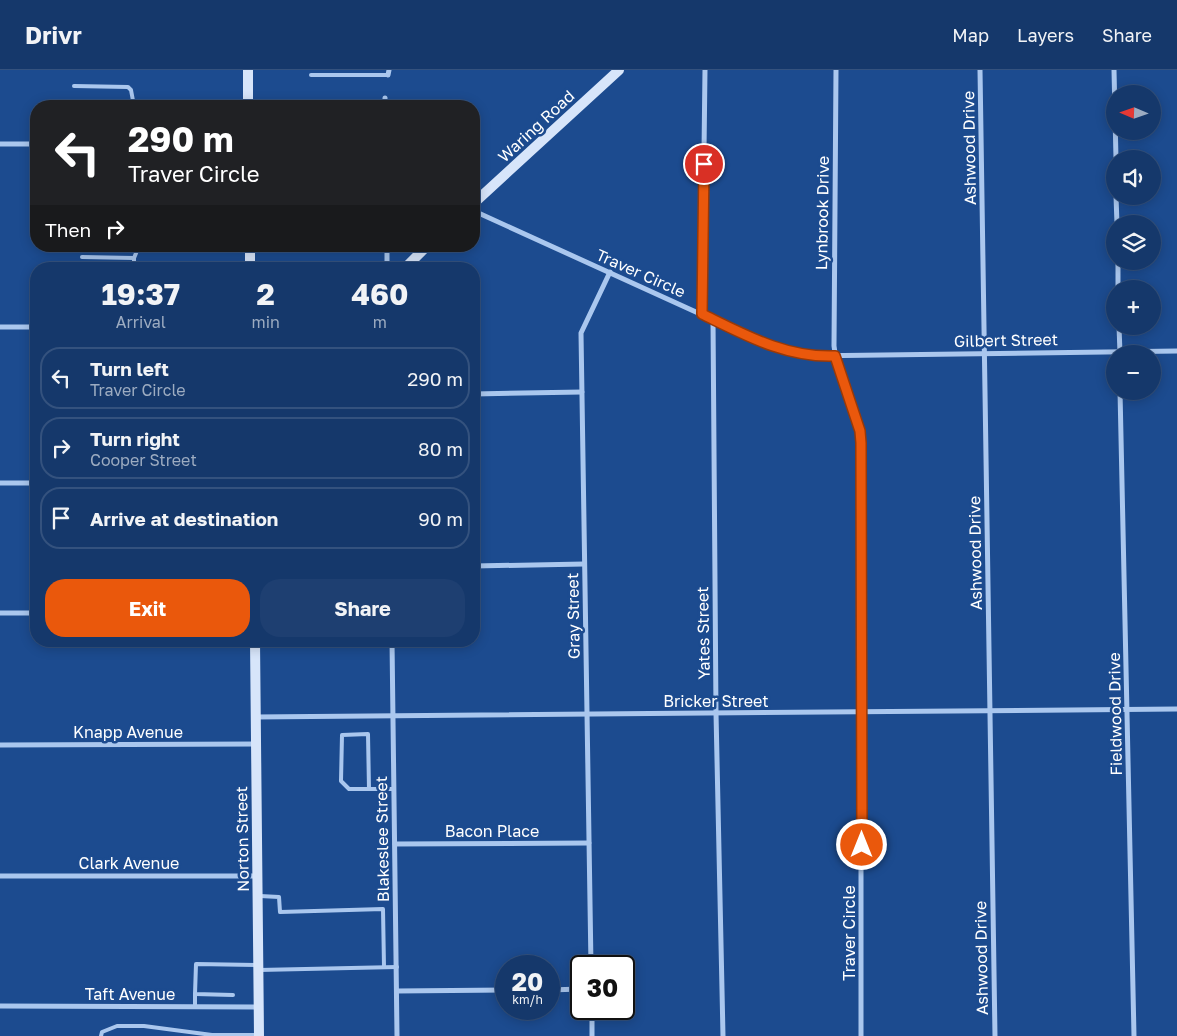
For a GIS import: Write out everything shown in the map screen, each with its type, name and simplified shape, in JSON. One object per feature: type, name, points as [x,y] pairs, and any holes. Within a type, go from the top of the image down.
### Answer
[{"type":"main road","points":[[248,70],[248,100]]},
{"type":"main road","name":"Waring Road","points":[[480,197],[619,70]]},
{"type":"main road","points":[[411,262],[420,252]]},
{"type":"main road","name":"Norton Street","points":[[254,647],[259,1035]]},
{"type":"street","points":[[702,314],[705,70]]},
{"type":"street","name":"Lynbrook Drive","points":[[835,356],[833,335],[836,70]]},
{"type":"street","name":"Ashwood Drive","points":[[980,70],[995,1036]]},
{"type":"street","points":[[1114,70],[1116,150]]},
{"type":"street","points":[[0,144],[30,144]]},
{"type":"street","name":"Traver Circle","points":[[480,214],[773,347],[805,356],[835,356],[854,409],[861,443],[861,1036]]},
{"type":"street","name":"Gray Street","points":[[591,955],[582,333],[610,272]]},
{"type":"street","name":"Yates Street","points":[[713,320],[716,713],[723,1036]]},
{"type":"street","points":[[0,327],[30,328]]},
{"type":"street","name":"Gilbert Street","points":[[1161,352],[1177,351]]},
{"type":"street","name":"Gilbert Street","points":[[835,356],[1106,353]]},
{"type":"street","points":[[480,394],[582,392]]},
{"type":"street","name":"Fieldwood Drive","points":[[1120,400],[1134,1036]]},
{"type":"street","points":[[0,483],[30,483]]},
{"type":"street","points":[[480,566],[584,564]]},
{"type":"street","points":[[0,613],[30,613]]},
{"type":"street","name":"Blakeslee Street","points":[[392,647],[397,1036]]},
{"type":"street","name":"Bricker Street","points":[[255,717],[1177,709]]},
{"type":"street","name":"Knapp Avenue","points":[[0,745],[256,744]]},
{"type":"street","name":"Bacon Place","points":[[395,844],[589,843]]},
{"type":"street","name":"Clark Avenue","points":[[0,876],[257,876]]},
{"type":"street","points":[[397,991],[495,990]]},
{"type":"street","name":"Taft Avenue","points":[[0,1006],[259,1007]]},
{"type":"street","points":[[592,1020],[592,1036]]},
{"type":"lane","points":[[311,75],[389,72]]},
{"type":"lane","points":[[74,86],[128,87],[131,90],[133,100]]},
{"type":"lane","points":[[134,262],[136,252]]},
{"type":"lane","points":[[82,257],[134,258]]},
{"type":"lane","points":[[369,789],[368,734],[342,735],[340,781],[349,789],[369,789],[394,789]]},
{"type":"lane","points":[[258,896],[279,896],[280,912],[383,909],[384,967]]},
{"type":"lane","points":[[195,1007],[196,964],[258,967],[396,967]]},
{"type":"lane","points":[[195,994],[233,994]]},
{"type":"lane","points":[[100,1036],[102,1032],[117,1026],[144,1026],[212,1035],[259,1035]]},
{"type":"route","points":[[704,164],[702,314],[773,347],[805,356],[835,356],[860,431],[862,845]]}]
